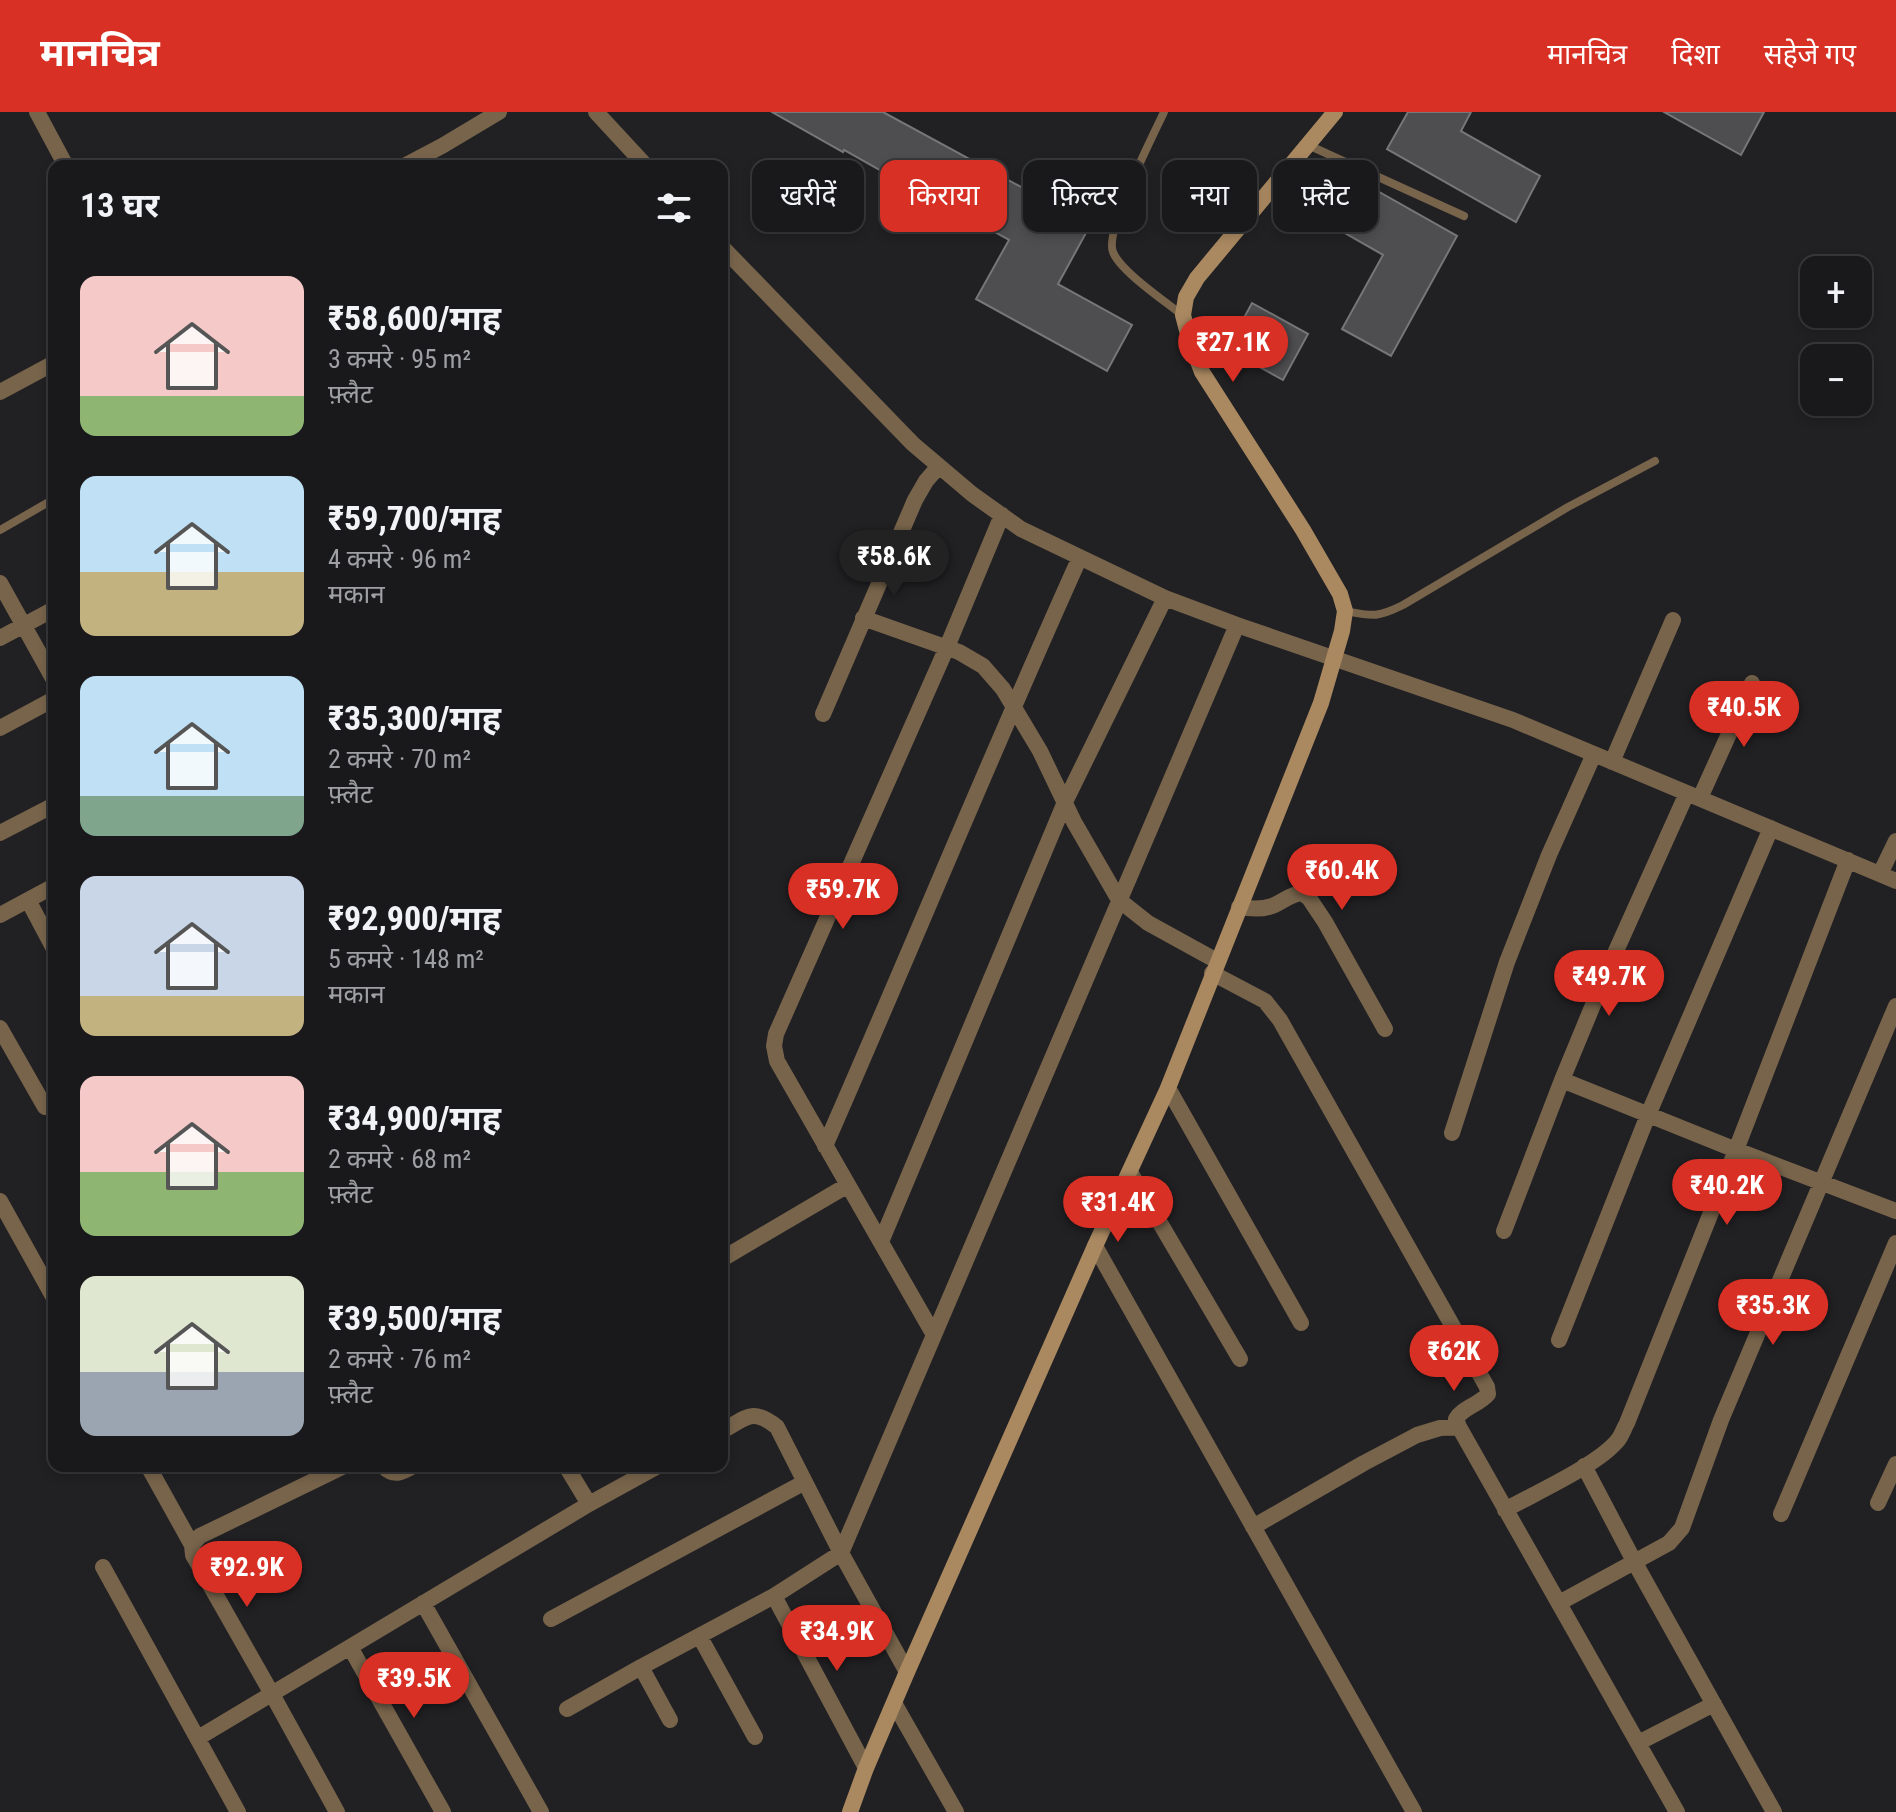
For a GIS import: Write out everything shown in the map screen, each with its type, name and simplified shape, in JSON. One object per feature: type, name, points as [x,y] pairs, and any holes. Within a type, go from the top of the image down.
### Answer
[{"type":"street","points":[[37,112],[63,160]]},
{"type":"street","points":[[415,160],[499,112]]},
{"type":"street","points":[[596,112],[640,160]]},
{"type":"street","points":[[850,1812],[907,1672],[1168,1088],[1321,703],[1335,658],[1345,611],[1340,594],[1202,372],[1183,315],[1186,297],[1197,278],[1335,112]]},
{"type":"street","points":[[728,253],[913,444],[972,494],[1021,529],[1165,598],[1513,720],[1888,878],[1896,841]]},
{"type":"street","points":[[0,392],[48,366]]},
{"type":"street","points":[[823,714],[915,500],[939,466]]},
{"type":"street","points":[[934,1335],[777,1061],[774,1046],[776,1034],[1002,515]]},
{"type":"street","points":[[825,1146],[1013,705],[1080,557]]},
{"type":"street","points":[[0,583],[48,670]]},
{"type":"street","points":[[881,1242],[1065,802],[1165,598]]},
{"type":"street","points":[[0,638],[48,612]]},
{"type":"street","points":[[863,618],[947,647],[983,666],[1003,689],[1040,751],[1074,822],[1119,900],[1148,923],[1265,1001],[1280,1020],[1487,1387],[1488,1394],[1484,1399],[1460,1413],[1456,1419],[1459,1427],[1677,1812]]},
{"type":"street","points":[[1612,762],[1673,620]]},
{"type":"street","points":[[567,1709],[774,1596],[841,1553],[1237,625]]},
{"type":"street","points":[[1504,1231],[1607,971],[1752,683]]},
{"type":"street","points":[[0,728],[48,702]]},
{"type":"street","points":[[1452,1133],[1507,962],[1549,855],[1594,754]]},
{"type":"street","points":[[0,833],[48,808]]},
{"type":"street","points":[[1559,1340],[1648,1115],[1771,828]]},
{"type":"street","points":[[1505,1510],[1584,1466],[1618,1440],[1627,1423],[1848,860]]},
{"type":"street","points":[[0,915],[48,889]]},
{"type":"street","points":[[1239,907],[1257,909],[1272,906],[1302,893],[1309,898],[1385,1029]]},
{"type":"street","points":[[28,900],[48,938]]},
{"type":"street","points":[[1559,1603],[1669,1543],[1682,1528],[1721,1420],[1896,1006]]},
{"type":"street","points":[[0,1028],[45,1107]]},
{"type":"street","points":[[1562,1080],[1896,1211]]},
{"type":"street","points":[[1168,1088],[1301,1323]]},
{"type":"street","points":[[1130,1172],[1240,1359]]},
{"type":"street","points":[[728,1255],[848,1185]]},
{"type":"street","points":[[0,1201],[48,1287]]},
{"type":"street","points":[[1781,1514],[1896,1243]]},
{"type":"street","points":[[1095,1246],[1414,1812]]},
{"type":"street","points":[[728,1428],[751,1415],[763,1416],[777,1427],[841,1553],[907,1672]]},
{"type":"street","points":[[1253,1527],[1417,1435],[1440,1428],[1459,1427]]},
{"type":"street","points":[[1878,1503],[1896,1464]]},
{"type":"street","points":[[1584,1466],[1774,1812]]},
{"type":"street","points":[[151,1472],[192,1545],[193,1555],[337,1812]]},
{"type":"street","points":[[192,1545],[200,1536],[332,1472]]},
{"type":"street","points":[[570,1472],[589,1504]]},
{"type":"street","points":[[198,1738],[647,1472]]},
{"type":"street","points":[[551,1619],[805,1482]]},
{"type":"street","points":[[103,1567],[238,1812]]},
{"type":"street","points":[[774,1596],[866,1768]]},
{"type":"street","points":[[423,1603],[541,1812]]},
{"type":"street","points":[[700,1637],[755,1737]]},
{"type":"street","points":[[350,1647],[443,1812]]},
{"type":"street","points":[[641,1667],[670,1720]]},
{"type":"street","points":[[894,1703],[956,1812]]},
{"type":"street","points":[[1638,1743],[1714,1704]]},
{"type":"lane","points":[[1164,112],[1111,236],[1111,250],[1120,265],[1183,315]]},
{"type":"lane","points":[[1308,145],[1464,216]]},
{"type":"lane","points":[[1345,611],[1382,615],[1403,605],[1568,507],[1655,461]]},
{"type":"lane","points":[[0,530],[48,502]]},
{"type":"building","points":[[772,112],[883,112],[971,160],[880,160],[880,170]]},
{"type":"building","points":[[1408,112],[1471,112],[1461,131],[1540,176],[1516,222],[1387,149]]},
{"type":"building","points":[[1664,112],[1764,112],[1741,155]]},
{"type":"building","points":[[1007,179],[1023,188],[1023,232],[1087,232],[1058,284],[1132,325],[1107,371],[976,299],[1009,240],[995,232],[1007,232]]},
{"type":"building","points":[[1378,191],[1457,236],[1391,356],[1342,329],[1383,255],[1343,232],[1378,232]]},
{"type":"building","points":[[1252,303],[1308,334],[1283,380],[1227,349]]}]
